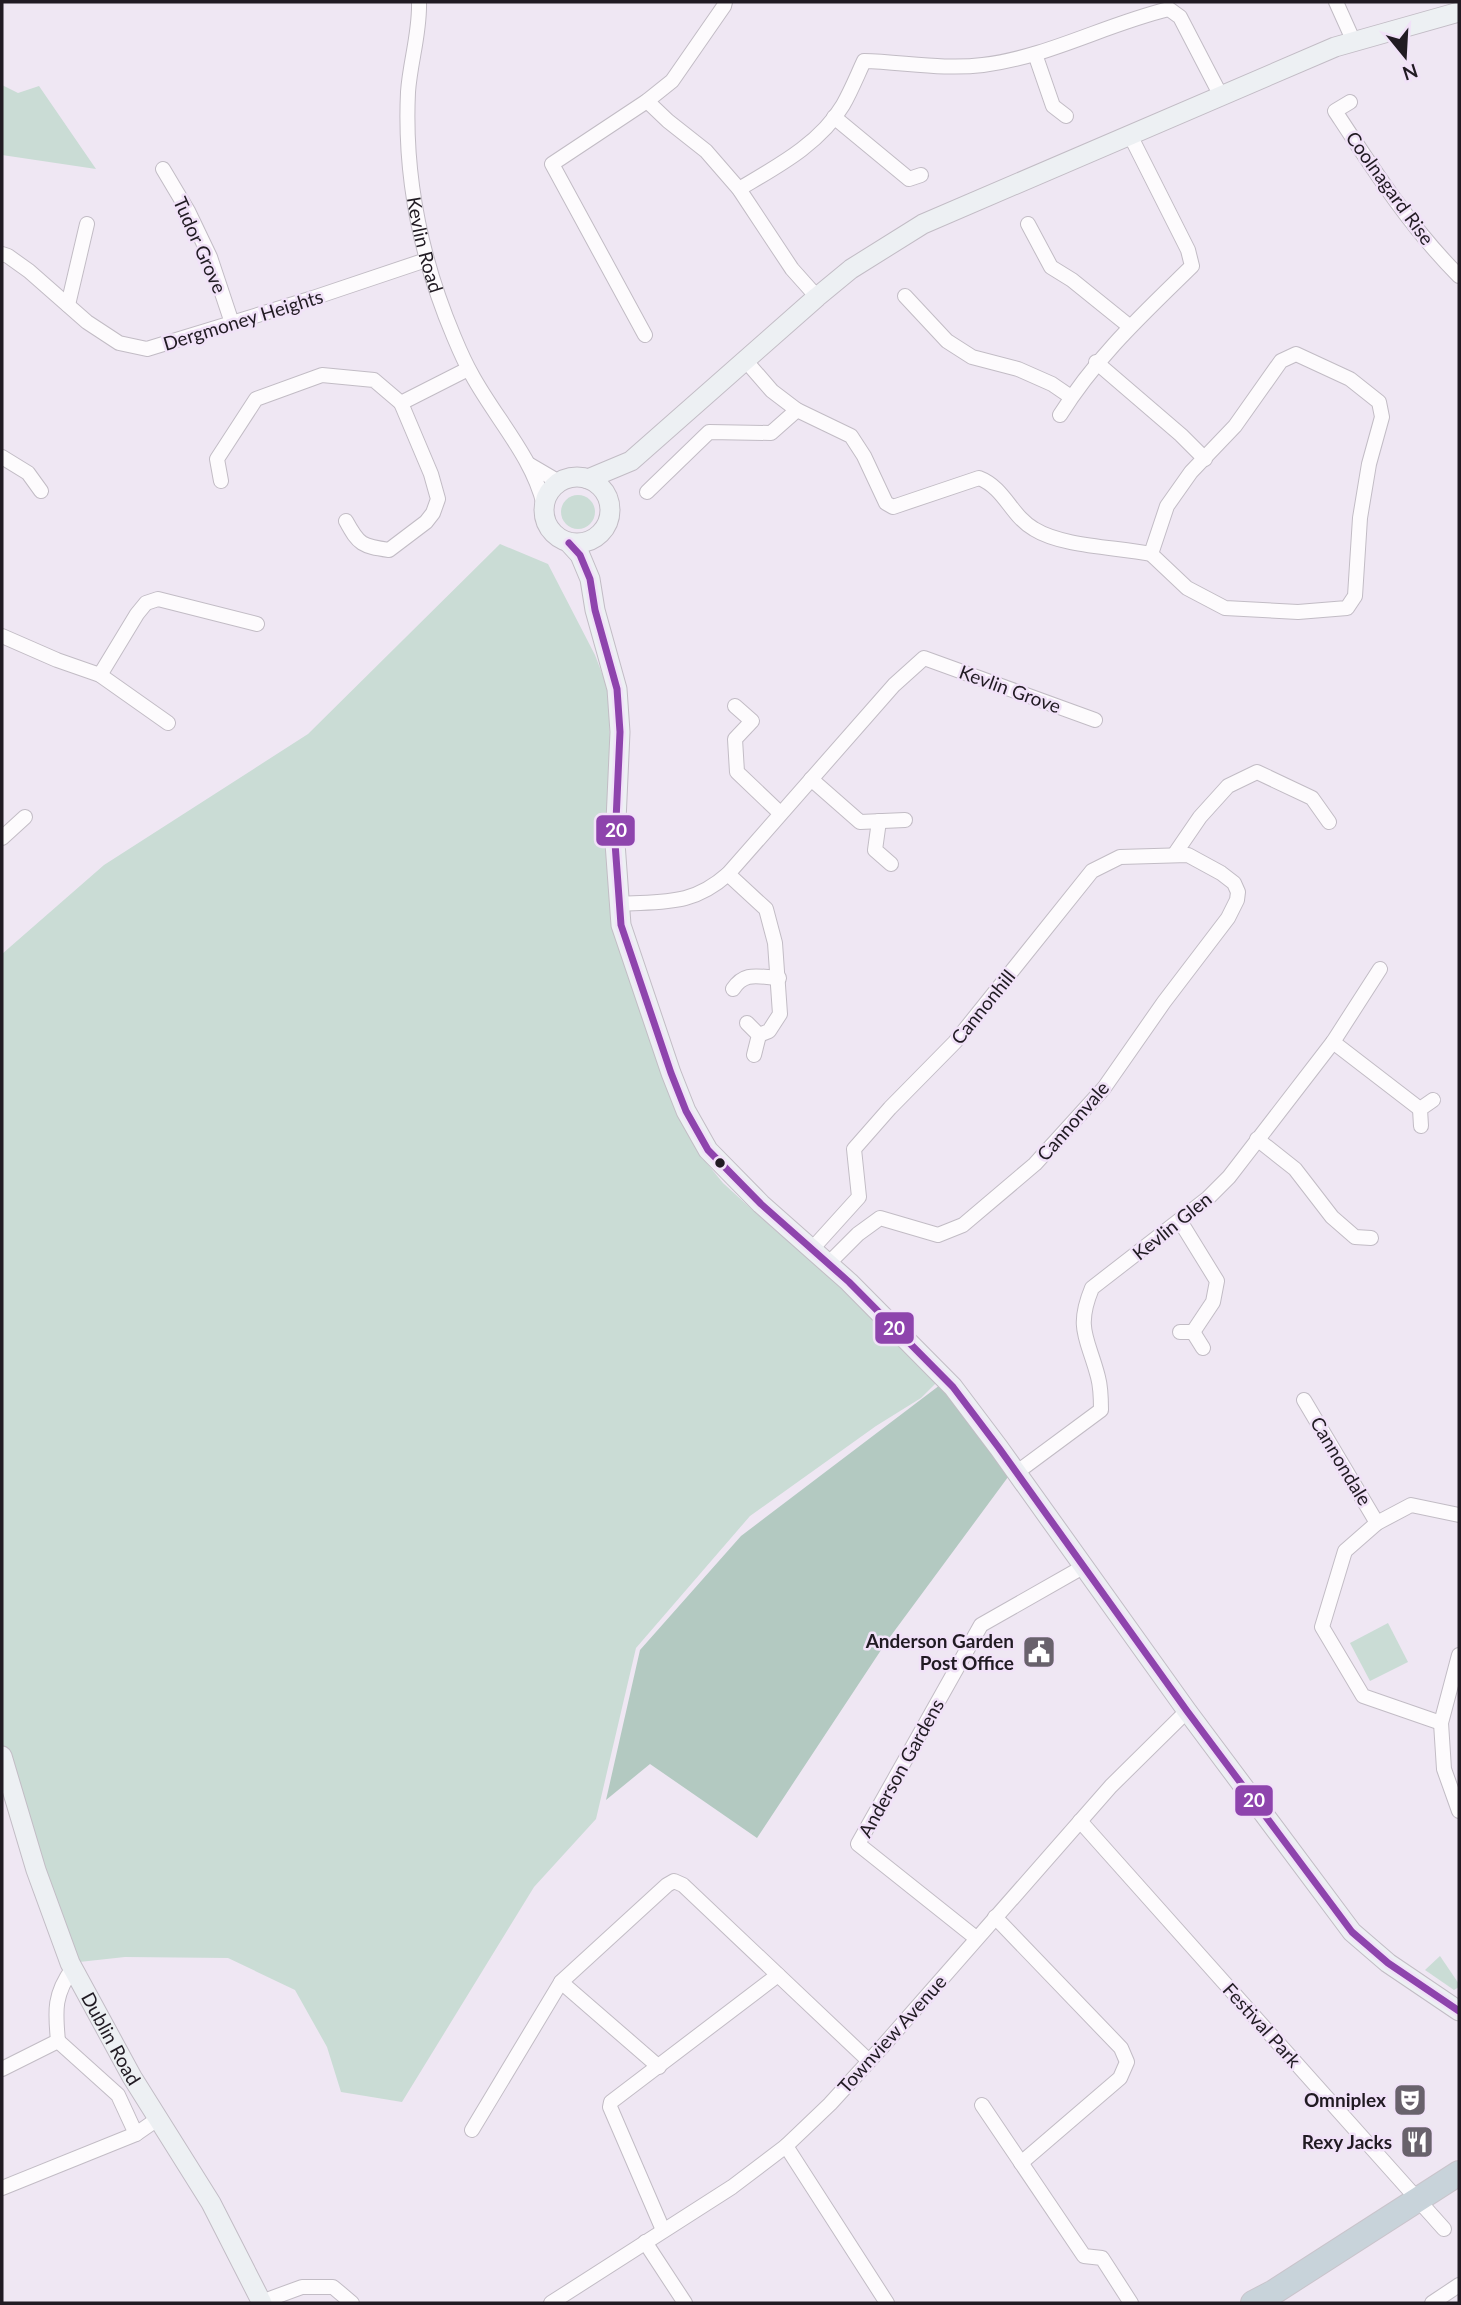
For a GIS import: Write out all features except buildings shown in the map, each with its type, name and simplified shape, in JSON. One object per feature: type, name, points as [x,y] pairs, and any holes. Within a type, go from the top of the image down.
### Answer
[{"type":"highway","points":[[1253,2303],[1459,2173]]},
{"type":"street","name":"Kevlin Road","points":[[419,2],[417,41],[408,90],[409,145],[415,214],[426,260],[468,369],[529,464],[544,505]]},
{"type":"street","points":[[645,335],[552,164],[647,101],[672,81],[725,2]]},
{"type":"street","points":[[1336,2],[1354,42]]},
{"type":"street","points":[[738,189],[790,159],[834,117],[842,107],[864,61],[982,65],[1035,54],[1131,18],[1169,9],[1180,17],[1221,96]]},
{"type":"street","points":[[600,535],[580,544],[555,535],[548,527],[544,505],[551,490],[559,482],[571,478],[588,479],[631,461],[817,297],[851,270],[923,224],[1335,47],[1459,12]]},
{"type":"street","points":[[1035,54],[1053,106],[1066,116]]},
{"type":"street","points":[[647,101],[706,151],[738,189],[792,269],[817,297]]},
{"type":"street","name":"Coolnagard Rise","points":[[1350,102],[1335,111],[1387,191],[1441,258],[1459,276]]},
{"type":"street","points":[[834,117],[909,179],[920,175]]},
{"type":"street","points":[[1060,415],[1096,362],[1129,326],[1192,266],[1188,250],[1130,135]]},
{"type":"street","name":"Tudor Grove","points":[[163,169],[188,211],[210,257],[233,323]]},
{"type":"street","points":[[68,305],[87,224]]},
{"type":"street","points":[[1028,224],[1051,267],[1129,326]]},
{"type":"street","name":"Dergmoney Heights","points":[[2,254],[29,271],[87,322],[119,343],[147,349],[426,260]]},
{"type":"street","points":[[905,296],[947,341],[972,357],[1018,369],[1052,384],[1071,397]]},
{"type":"street","points":[[745,360],[772,391],[797,410],[851,436],[864,456],[886,503],[893,507],[978,478],[992,483],[1031,528],[1054,539],[1151,554],[1187,588],[1225,608],[1297,612],[1348,608],[1355,596],[1360,518],[1369,464],[1382,417],[1379,402],[1350,379],[1296,354],[1281,361],[1235,426],[1191,472],[1167,506],[1151,554]]},
{"type":"street","points":[[1096,362],[1205,459]]},
{"type":"street","points":[[401,403],[468,369]]},
{"type":"street","points":[[221,481],[217,459],[256,399],[322,375],[374,380],[401,403],[431,474],[438,499],[426,522],[388,550],[365,547],[357,540],[346,521]]},
{"type":"street","points":[[647,492],[709,432],[771,433],[797,410]]},
{"type":"street","points":[[2,457],[28,473],[41,491]]},
{"type":"street","points":[[590,579],[600,535],[609,519],[610,503],[631,461]]},
{"type":"street","name":"Kevlin Road","points":[[529,464],[559,482]]},
{"type":"street","points":[[588,479],[604,490],[610,503]]},
{"type":"street","points":[[569,542],[580,555],[590,579],[595,610],[617,689],[620,732],[615,842],[621,925],[686,1111],[708,1150],[761,1204],[849,1282],[940,1372],[977,1418],[1186,1711],[1352,1932],[1381,1958],[1459,2011]]},
{"type":"street","points":[[100,675],[137,614],[146,603],[158,599],[257,624]]},
{"type":"street","points":[[2,636],[100,675],[168,723]]},
{"type":"street","name":"Kevlin Grove","points":[[811,779],[894,685],[925,658],[1095,720]]},
{"type":"street","points":[[735,706],[752,721],[735,738],[737,772],[780,813]]},
{"type":"street","points":[[1174,855],[1200,817],[1228,786],[1256,772],[1312,798],[1329,822]]},
{"type":"street","points":[[619,904],[687,900],[711,889],[728,874],[811,779],[859,822],[905,820]]},
{"type":"street","points":[[2,838],[25,817]]},
{"type":"street","points":[[879,821],[875,850],[891,864]]},
{"type":"street","name":"Cannonhill","points":[[812,1249],[859,1197],[854,1149],[890,1108],[956,1042],[1092,871],[1120,857],[1188,855],[1221,873]]},
{"type":"street","name":"Cannonvale","points":[[828,1264],[858,1234],[880,1218],[938,1235],[963,1225],[1035,1164],[1104,1088],[1164,1002],[1228,918],[1238,892],[1234,883],[1221,873]]},
{"type":"street","points":[[728,874],[766,909],[775,943],[780,1014],[769,1031],[759,1035]]},
{"type":"street","name":"Kevlin Glen","points":[[1016,1473],[1101,1410],[1099,1380],[1085,1340],[1083,1310],[1092,1288],[1180,1221],[1229,1177],[1333,1042],[1380,969]]},
{"type":"street","points":[[733,989],[739,980],[748,976],[779,978]]},
{"type":"street","points":[[747,1023],[759,1035]]},
{"type":"street","points":[[754,1055],[759,1035]]},
{"type":"street","points":[[1333,1042],[1420,1109]]},
{"type":"street","points":[[1420,1109],[1433,1100]]},
{"type":"street","points":[[1420,1109],[1420,1126]]},
{"type":"street","points":[[1257,1139],[1295,1169],[1353,1245],[1371,1238]]},
{"type":"street","points":[[1180,1221],[1217,1281],[1213,1303],[1187,1332],[1203,1348]]},
{"type":"street","name":"Cannondale","points":[[1304,1400],[1377,1523]]},
{"type":"street","name":"Cannondale","points":[[1441,1723],[1363,1696],[1322,1627],[1345,1551],[1377,1523],[1411,1506],[1459,1514]]},
{"type":"street","name":"Anderson Gardens","points":[[976,1938],[858,1844],[981,1625],[1083,1567]]},
{"type":"street","points":[[1459,1655],[1441,1723],[1444,1769],[1459,1811]]},
{"type":"street","name":"Townview Avenue","points":[[551,2303],[732,2187],[786,2146],[869,2061],[1111,1786],[1186,1711]]},
{"type":"street","name":"Dublin Road","points":[[2,1756],[36,1870],[72,1968],[132,2077],[211,2203],[262,2302]]},
{"type":"street","name":"Festival Park","points":[[1080,1821],[1444,2229]]},
{"type":"street","points":[[472,2130],[561,1982],[674,1881],[683,1885],[869,2061]]},
{"type":"street","points":[[995,1916],[1121,2048],[1127,2062],[1120,2078],[1021,2163]]},
{"type":"street","points":[[72,1968],[62,1983],[56,2000],[58,2041],[118,2095],[136,2134]]},
{"type":"street","points":[[663,2230],[610,2107],[611,2102],[778,1975]]},
{"type":"street","points":[[561,1982],[659,2067]]},
{"type":"street","points":[[2,2068],[58,2041]]},
{"type":"street","points":[[982,2105],[1084,2256],[1102,2258],[1131,2303]]},
{"type":"street","points":[[2,2188],[136,2134],[159,2118]]},
{"type":"street","points":[[786,2146],[887,2303]]},
{"type":"street","points":[[645,2242],[685,2303]]},
{"type":"street","points":[[1432,2303],[1459,2285]]},
{"type":"street","points":[[262,2302],[302,2287],[332,2287],[352,2303]]},
{"type":"shaded area","points":[[2,85],[18,93],[39,86],[96,169],[2,155]]},
{"type":"shaded area","points":[[578,495],[590,500],[595,512],[590,524],[578,529],[566,524],[561,512],[566,500]]},
{"type":"shaded area","points":[[500,544],[548,564],[595,655],[608,689],[611,769],[608,874],[680,1112],[697,1151],[723,1183],[777,1232],[808,1255],[938,1381],[921,1398],[876,1426],[750,1516],[636,1648],[596,1819],[534,1887],[402,2102],[341,2092],[327,2047],[295,1990],[228,1958],[125,1957],[70,1963],[2,1756],[2,954],[104,865],[308,734]]},
{"type":"shaded area","points":[[1388,1623],[1408,1662],[1370,1681],[1350,1643]]},
{"type":"shaded area","points":[[1440,1956],[1459,1984],[1454,1990],[1425,1970]]},
{"type":"green space","points":[[944,1382],[1011,1473],[887,1641],[757,1838],[650,1764],[606,1800],[640,1650],[741,1536]]},
{"type":"transit line","name":"20","points":[[569,543],[580,555],[590,579],[595,610],[617,689],[620,732],[615,843],[621,925],[671,1073],[686,1111],[708,1150],[761,1204],[849,1282],[953,1387],[1187,1711],[1352,1932],[1388,1963],[1459,2011]]},
{"type":"place","name":"Anderson Garden Post Office","points":[[1039,1652]]},
{"type":"place","name":"Omniplex","points":[[1410,2100]]},
{"type":"place","name":"Rexy Jacks","points":[[1417,2142]]}]
